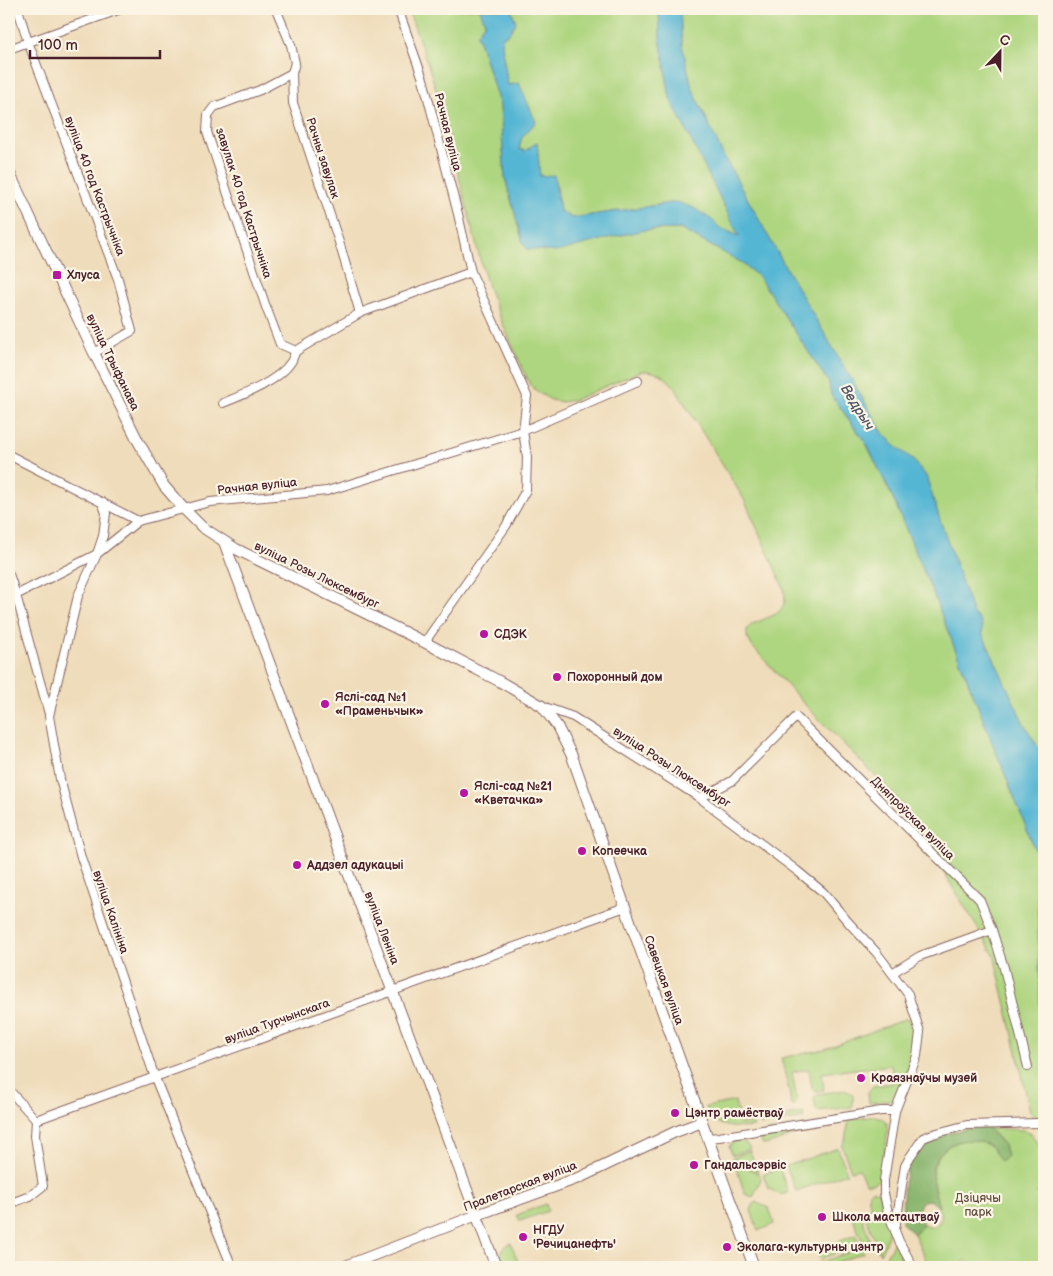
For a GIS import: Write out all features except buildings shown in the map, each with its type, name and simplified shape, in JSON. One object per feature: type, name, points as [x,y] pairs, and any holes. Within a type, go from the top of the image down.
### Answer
[{"type":"street","name":"вуліца 40 год Кастрычніка","points":[[18,9],[28,42],[118,279],[132,331],[94,353]]},
{"type":"street","points":[[9,49],[121,9]]},
{"type":"street","name":"Рачны завулак","points":[[276,9],[291,45],[295,63],[292,73],[293,103],[339,242],[360,313]]},
{"type":"street","name":"Рачная вуліца","points":[[398,9],[423,79],[471,272],[527,396],[523,431]]},
{"type":"street","name":"завулак 40 год Кастрычніка","points":[[292,73],[260,90],[214,107],[208,115],[208,132],[280,344],[296,351]]},
{"type":"street","name":"вуліца Трыфанава","points":[[9,172],[94,353],[138,441],[174,499],[202,527],[224,542]]},
{"type":"street","points":[[223,403],[276,378],[291,363],[296,351],[360,313],[471,272]]},
{"type":"street","name":"Рачная вуліца","points":[[12,596],[97,554],[138,522],[210,502],[327,491],[523,431],[638,382]]},
{"type":"street","points":[[426,643],[506,526],[526,490],[527,457],[523,431]]},
{"type":"street","points":[[9,455],[138,522]]},
{"type":"street","name":"вуліца Калініна","points":[[102,502],[106,513],[104,536],[78,596],[50,716],[60,779],[81,857],[155,1078],[232,1267]]},
{"type":"street","name":"вуліца Розы Люксембург","points":[[224,542],[426,643],[542,706],[573,717],[700,798],[824,892],[876,952],[908,994],[920,1032],[917,1056],[895,1111],[884,1180],[884,1193],[888,1213],[913,1267]]},
{"type":"street","name":"вуліца Леніна","points":[[224,542],[496,1267]]},
{"type":"street","points":[[9,574],[12,596],[50,716]]},
{"type":"street","name":"Савецкая вуліца","points":[[542,706],[558,726],[572,756],[754,1267]]},
{"type":"street","name":"Дняпроўская вуліца","points":[[700,798],[732,781],[796,717],[980,900],[1004,968],[1028,1067]]},
{"type":"street","name":"вуліца Турчынскага","points":[[36,1120],[625,907]]},
{"type":"street","points":[[892,973],[920,956],[992,930]]},
{"type":"street","points":[[9,1090],[36,1120],[35,1136],[43,1186],[30,1196],[9,1204]]},
{"type":"street","points":[[708,1138],[880,1111],[895,1111]]},
{"type":"street","name":"Пралетарская вуліца","points":[[343,1267],[581,1177],[675,1132],[702,1122]]},
{"type":"street","points":[[895,1230],[905,1166],[923,1138],[967,1125],[1038,1124]]},
{"type":"green space","points":[[408,9],[480,9],[485,23],[477,34],[500,106],[505,178],[523,243],[527,248],[612,237],[645,230],[680,229],[739,261],[759,277],[829,383],[831,395],[866,443],[892,496],[932,591],[1036,852],[1041,1030],[1044,1040],[1044,1118],[1035,1118],[1030,1112],[994,955],[903,806],[806,706],[752,646],[747,637],[747,629],[753,624],[776,614],[782,608],[785,601],[784,589],[745,501],[673,385],[659,374],[641,371],[574,400],[562,402],[551,400],[530,385],[489,290],[439,99]]},
{"type":"green space","points":[[511,9],[659,9],[660,38],[670,98],[740,236],[720,228],[712,220],[677,202],[572,218],[560,211],[557,187],[540,177],[537,143],[525,151],[519,149],[522,137],[508,85],[503,56],[502,38],[510,32],[516,22]]},
{"type":"green space","points":[[680,9],[1044,9],[1044,754],[1042,754],[1023,722],[982,633],[980,622],[973,614],[926,476],[912,459],[894,445],[883,433],[791,277],[723,155],[692,88],[682,45]]},
{"type":"green space","points":[[908,1018],[915,1039],[914,1053],[897,1099],[869,1103],[868,1092],[873,1086],[893,1083],[891,1065],[822,1073],[824,1090],[816,1091],[812,1088],[809,1069],[792,1072],[797,1101],[794,1106],[791,1105],[781,1058],[825,1049]]},
{"type":"green space","points":[[846,1090],[853,1095],[852,1107],[816,1110],[814,1097],[817,1094]]},
{"type":"green space","points":[[735,1101],[740,1124],[752,1123],[754,1127],[739,1128],[725,1126],[713,1119],[706,1107]]},
{"type":"green space","points":[[803,1113],[804,1118],[761,1125],[760,1121]]},
{"type":"green space","points":[[875,1116],[886,1122],[887,1141],[880,1179],[872,1183],[866,1183],[859,1169],[851,1171],[842,1146],[849,1120]]},
{"type":"green space","points":[[820,1124],[821,1126],[766,1145],[760,1141],[762,1133]]},
{"type":"green space","points":[[968,1128],[988,1128],[1004,1145],[1007,1156],[1001,1162],[989,1145],[968,1140],[954,1143],[942,1152],[937,1157],[932,1174],[939,1207],[930,1200],[923,1201],[918,1212],[923,1224],[914,1234],[902,1223],[904,1183],[912,1159],[924,1140]]},
{"type":"green space","name":"Дзіцячы парк","points":[[988,1128],[1024,1130],[1032,1135],[1041,1150],[1044,1160],[1044,1189],[1037,1192],[1044,1217],[1044,1258],[1025,1267],[969,1267],[971,1265],[966,1260],[960,1267],[951,1267],[950,1265],[947,1267],[923,1267],[926,1260],[914,1234],[923,1224],[932,1227],[938,1224],[942,1217],[938,1207],[932,1176],[934,1165],[939,1155],[948,1146],[961,1140],[977,1140],[990,1146],[1004,1145]]},
{"type":"green space","points":[[739,1140],[746,1143],[750,1149],[732,1155],[729,1146]]},
{"type":"green space","points":[[838,1148],[847,1173],[796,1191],[786,1166]]},
{"type":"green space","points":[[750,1151],[758,1172],[733,1159],[733,1157]]},
{"type":"green space","points":[[734,1161],[759,1174],[761,1179],[753,1197],[745,1194]]},
{"type":"green space","points":[[780,1169],[788,1193],[780,1195],[768,1188],[763,1174]]},
{"type":"green space","points":[[872,1190],[878,1192],[880,1196],[882,1211],[889,1228],[888,1236],[880,1254],[863,1210],[871,1207],[868,1196]]},
{"type":"green space","points":[[755,1202],[769,1208],[774,1224],[758,1231],[751,1210]]},
{"type":"green space","points":[[546,1204],[548,1211],[520,1221],[517,1215]]},
{"type":"green space","points":[[861,1215],[870,1240],[863,1243],[853,1218]]},
{"type":"green space","points":[[856,1235],[859,1245],[820,1259],[817,1249]]},
{"type":"green space","points":[[894,1242],[908,1267],[885,1267],[883,1262]]},
{"type":"green space","points":[[511,1243],[520,1267],[506,1267],[500,1253],[506,1245]]},
{"type":"green space","points":[[861,1248],[863,1253],[824,1267],[810,1267],[810,1266]]},
{"type":"water","name":"Ведрыч","points":[[480,9],[511,9],[516,22],[510,32],[502,38],[508,85],[519,83],[536,122],[522,137],[519,149],[525,151],[537,142],[540,176],[554,175],[560,211],[572,218],[677,202],[694,208],[720,228],[739,236],[670,98],[660,38],[659,9],[680,9],[682,45],[692,88],[723,155],[791,277],[883,433],[894,445],[912,459],[926,476],[973,614],[981,622],[982,633],[1023,722],[1042,754],[1044,754],[1044,1040],[1041,1030],[1036,852],[932,591],[892,496],[866,443],[831,395],[829,383],[759,277],[739,261],[680,229],[645,230],[556,252],[527,249],[523,243],[505,178],[500,106],[477,34],[485,23]]},
{"type":"place","name":"Хлуса","points":[[57,275]]},
{"type":"place","name":"СДЭК","points":[[484,634]]},
{"type":"place","name":"Похоронный дом","points":[[557,677]]},
{"type":"place","name":"Яслі-сад №1 «Праменьчык»","points":[[325,704]]},
{"type":"place","name":"Яслі-сад №21 «Кветачка»","points":[[464,793]]},
{"type":"place","name":"Копеечка","points":[[582,851]]},
{"type":"place","name":"Аддзел адукацыі","points":[[297,865]]},
{"type":"place","name":"Краязнаўчы музей","points":[[861,1078]]},
{"type":"place","name":"Цэнтр рамёстваў","points":[[675,1113]]},
{"type":"place","name":"Гандальсэрвіс","points":[[694,1165]]},
{"type":"place","name":"Школа мастацтваў","points":[[822,1217]]},
{"type":"place","name":"НГДУ 'Речицанефть'","points":[[523,1237]]},
{"type":"place","name":"Эколага-культурны цэнтр","points":[[727,1247]]}]
